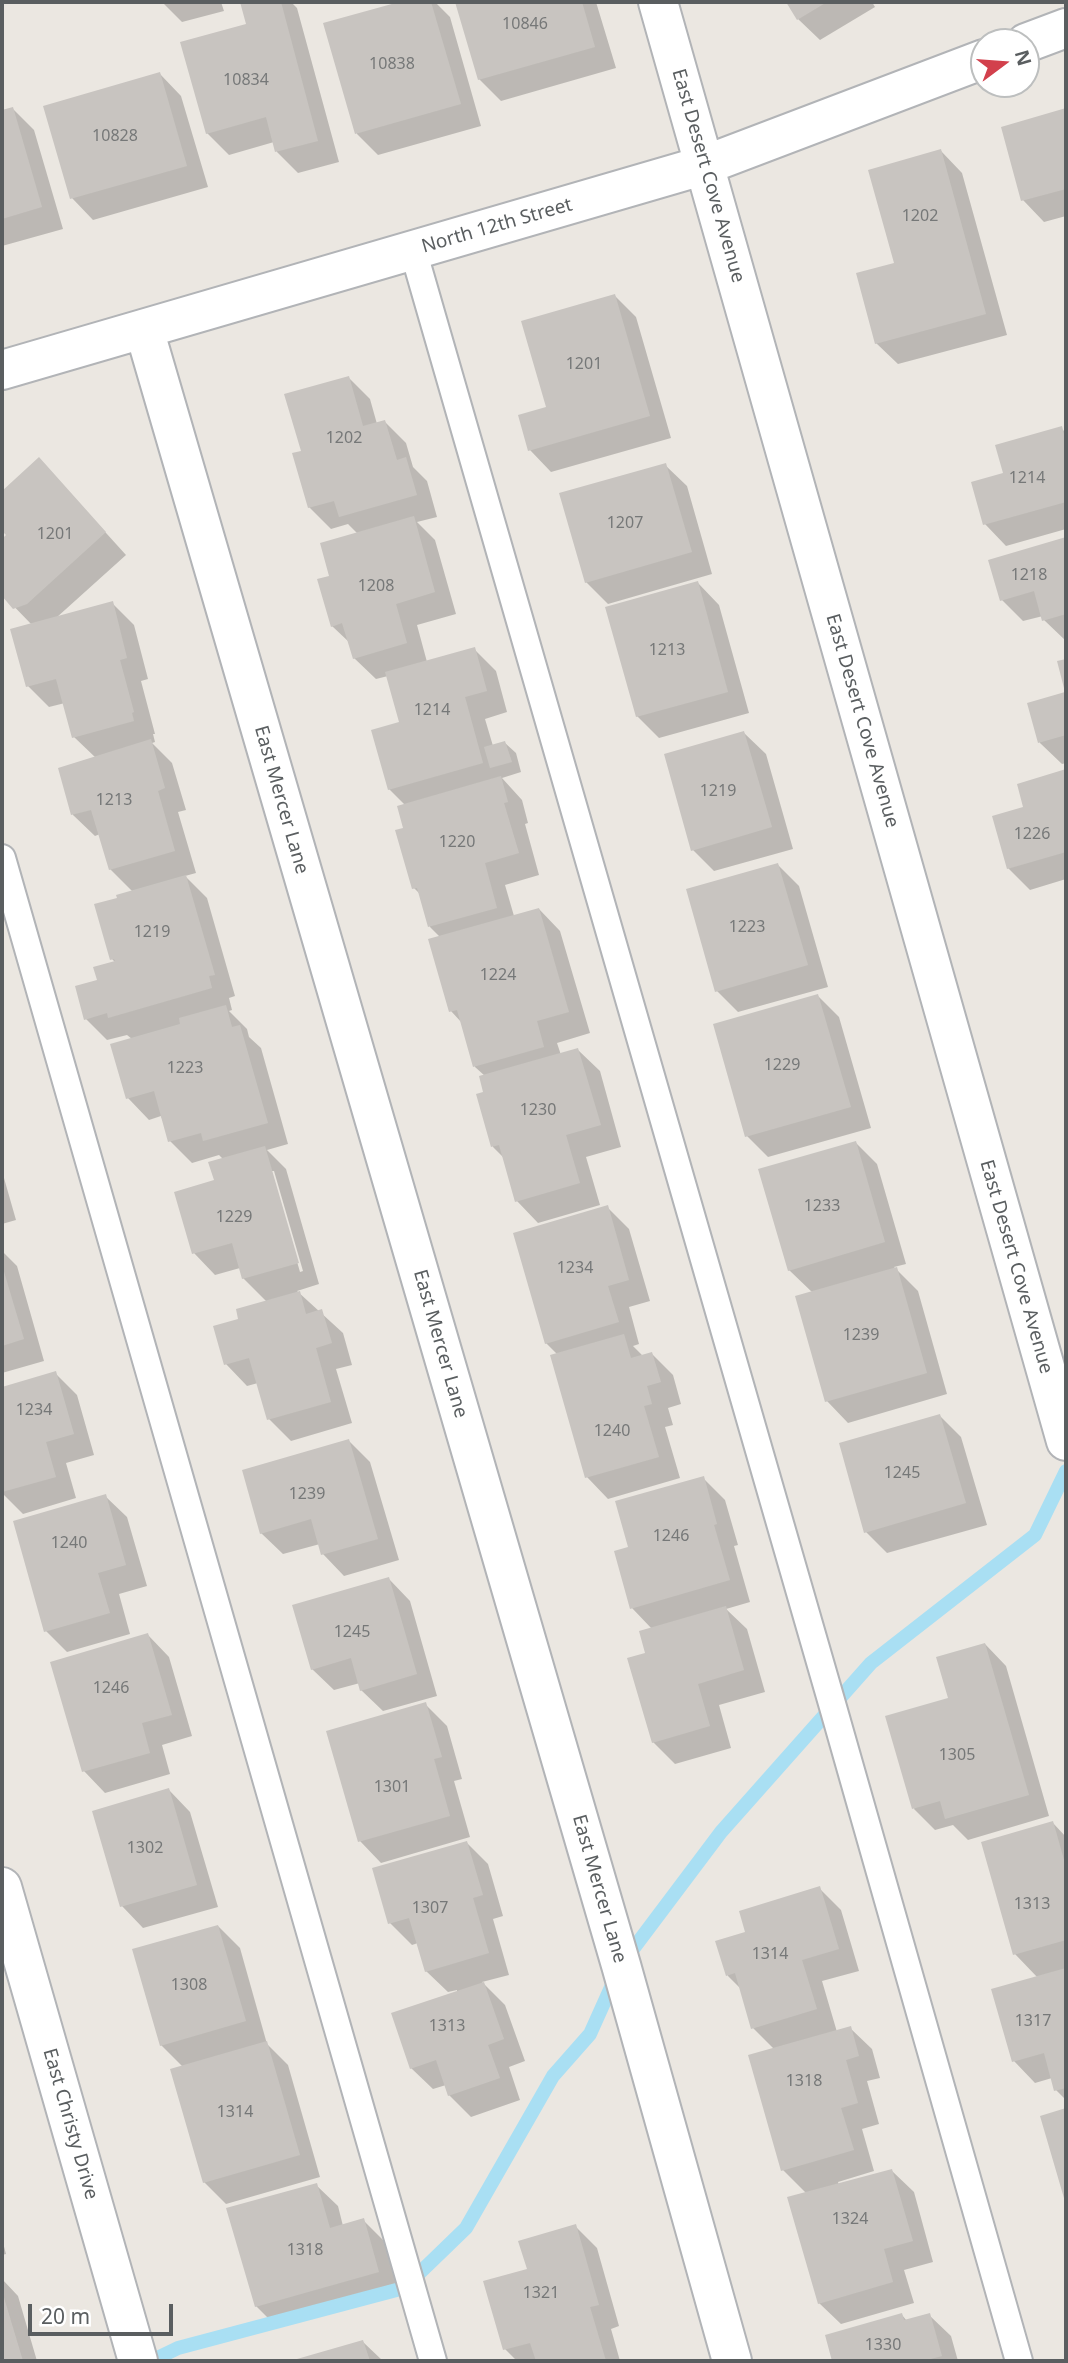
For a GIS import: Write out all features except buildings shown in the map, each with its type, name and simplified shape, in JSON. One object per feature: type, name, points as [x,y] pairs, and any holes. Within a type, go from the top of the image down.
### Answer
[{"type":"street","name":"East Desert Cove Avenue","points":[[658,2],[1066,1441]]},
{"type":"street","points":[[1040,38],[1066,28]]},
{"type":"street","name":"North 12th Street","points":[[2,370],[705,165],[970,64]]},
{"type":"street","name":"East Mercer Lane","points":[[144,329],[621,1965],[732,2361]]},
{"type":"street","name":"East Christy Drive","points":[[2,1887],[138,2361]]},
{"type":"lane","points":[[413,250],[1019,2361]]},
{"type":"lane","points":[[2,858],[433,2361]]},
{"type":"waterway","points":[[151,2361],[178,2348],[404,2288],[466,2228],[553,2076],[590,2034],[621,1965],[721,1832],[871,1663],[1035,1535],[1066,1471]]}]
